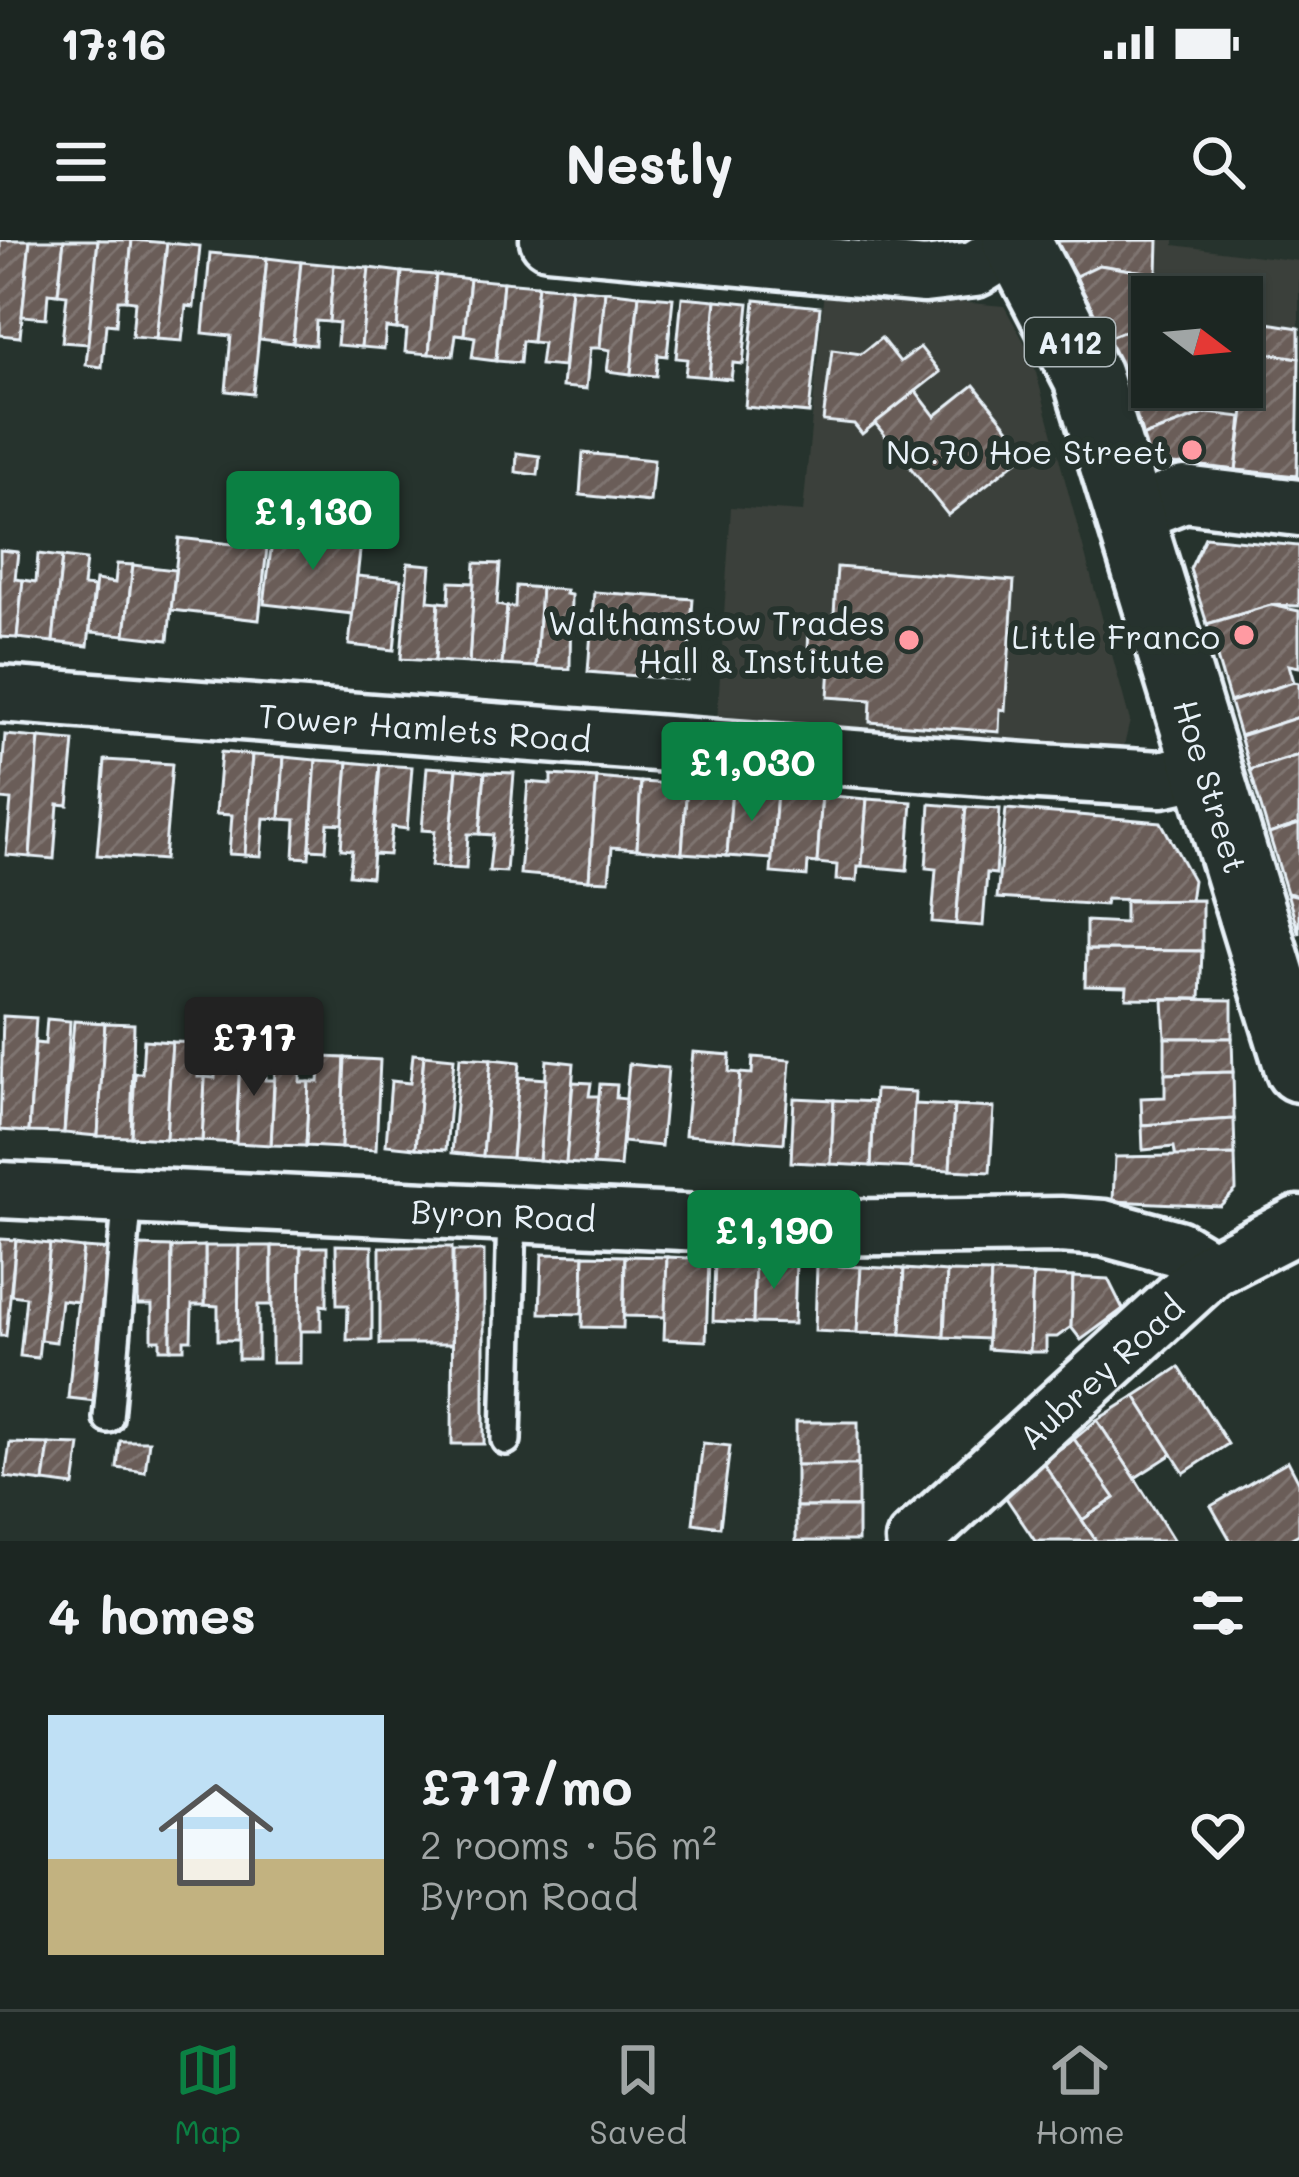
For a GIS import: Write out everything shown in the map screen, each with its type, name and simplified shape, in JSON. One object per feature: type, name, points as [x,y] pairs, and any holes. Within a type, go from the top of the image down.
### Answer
[{"type":"main road","name":"Hoe Street","points":[[1016,242],[1087,376],[1207,769],[1284,967],[1299,1068]]},
{"type":"street","points":[[548,240],[924,274],[975,269],[1016,242]]},
{"type":"street","points":[[1132,514],[1184,494],[1299,508]]},
{"type":"street","name":"Tower Hamlets Road","points":[[0,694],[1040,772],[1161,779],[1207,769]]},
{"type":"street","name":"Byron Road","points":[[0,1190],[809,1228],[1103,1228],[1177,1248],[1212,1269]]},
{"type":"street","name":"Aubrey Road","points":[[914,1541],[1212,1269],[1299,1224]]},
{"type":"lane","points":[[108,1418],[128,1196]]},
{"type":"lane","points":[[506,1440],[512,1214]]},
{"type":"shaded area","points":[[1050,240],[1174,240],[1174,245],[1299,261],[1299,453],[1141,439]]},
{"type":"shaded area","points":[[824,290],[1004,306],[1031,354],[1130,721],[1122,754],[717,722],[731,507],[803,512]]},
{"type":"building","points":[[0,240],[30,240],[20,337],[0,335]]},
{"type":"building","points":[[30,240],[64,240],[58,294],[48,293],[46,318],[22,316]]},
{"type":"building","points":[[64,240],[98,240],[88,344],[62,342],[67,295],[58,294]]},
{"type":"building","points":[[98,240],[132,240],[126,300],[118,300],[116,325],[106,324],[102,367],[86,365]]},
{"type":"building","points":[[132,240],[167,243],[156,339],[132,337],[135,301],[126,300]]},
{"type":"building","points":[[1158,240],[1157,274],[1099,265],[1076,276],[1056,241]]},
{"type":"building","points":[[167,243],[200,246],[194,307],[186,306],[182,341],[156,339]]},
{"type":"building","points":[[210,253],[267,258],[253,394],[226,391],[231,336],[203,333]]},
{"type":"building","points":[[267,258],[301,262],[293,343],[259,339]]},
{"type":"building","points":[[301,262],[334,265],[329,322],[316,321],[315,345],[293,343]]},
{"type":"building","points":[[334,265],[369,268],[361,347],[337,345],[339,323],[329,322]]},
{"type":"building","points":[[1099,265],[1158,276],[1131,276],[1131,328],[1102,340],[1076,276]]},
{"type":"building","points":[[369,268],[402,272],[397,329],[386,328],[384,349],[361,347]]},
{"type":"building","points":[[402,272],[436,275],[429,354],[405,352],[407,330],[397,329]]},
{"type":"building","points":[[436,275],[470,279],[464,335],[456,334],[453,356],[429,354]]},
{"type":"building","points":[[470,279],[503,282],[496,361],[472,358],[475,337],[464,335]]},
{"type":"building","points":[[503,282],[538,285],[532,342],[522,341],[520,363],[496,361]]},
{"type":"building","points":[[538,285],[571,288],[563,367],[540,365],[543,343],[532,342]]},
{"type":"building","points":[[571,288],[605,291],[600,348],[590,348],[586,389],[562,387]]},
{"type":"building","points":[[605,291],[639,295],[631,374],[607,371],[610,350],[600,348]]},
{"type":"building","points":[[639,295],[673,298],[667,356],[658,355],[656,376],[631,374]]},
{"type":"building","points":[[682,297],[716,300],[709,377],[685,375],[687,359],[676,358]]},
{"type":"building","points":[[716,300],[749,303],[743,364],[733,363],[731,379],[709,377]]},
{"type":"building","points":[[755,300],[820,307],[809,413],[745,407]]},
{"type":"building","points":[[1263,322],[1299,328],[1299,358],[1263,353]]},
{"type":"building","points":[[1131,328],[1131,365],[1114,371],[1102,340]]},
{"type":"building","points":[[881,338],[900,362],[920,347],[940,372],[862,434],[854,424],[823,421],[832,350],[861,354]]},
{"type":"building","points":[[1263,353],[1299,358],[1297,476],[1236,470],[1244,408],[1263,408]]},
{"type":"building","points":[[1131,365],[1131,400],[1127,402],[1114,371]]},
{"type":"building","points":[[974,385],[1028,452],[948,515],[875,423],[916,391],[935,416]]},
{"type":"building","points":[[1131,400],[1131,408],[1205,408],[1207,413],[1141,437],[1127,402]]},
{"type":"building","name":"No.70 Hoe Street","points":[[1207,413],[1242,417],[1236,470],[1151,462],[1141,437]]},
{"type":"building","points":[[517,453],[540,456],[538,475],[516,472]]},
{"type":"building","points":[[583,453],[654,460],[650,502],[580,495]]},
{"type":"building","points":[[273,533],[361,542],[353,614],[264,604]]},
{"type":"building","points":[[1205,537],[1299,546],[1299,606],[1271,605],[1207,624],[1190,569]]},
{"type":"building","points":[[179,538],[267,548],[259,620],[171,610]]},
{"type":"building","points":[[0,550],[18,552],[15,579],[23,580],[17,638],[0,637]]},
{"type":"building","points":[[38,554],[62,557],[53,642],[17,638],[23,580],[36,582]]},
{"type":"building","points":[[62,557],[86,560],[83,586],[94,587],[88,646],[53,642]]},
{"type":"building","points":[[408,563],[431,565],[428,601],[439,602],[435,661],[401,659]]},
{"type":"building","points":[[475,563],[500,564],[497,605],[507,607],[502,665],[469,663]]},
{"type":"building","points":[[117,564],[133,565],[125,635],[90,632],[96,580],[115,583]]},
{"type":"building","points":[[133,565],[175,570],[168,640],[125,635]]},
{"type":"building","name":"Walthamstow Trades Hall & Institute","points":[[837,567],[1014,581],[1005,710],[1000,709],[999,732],[870,722],[871,700],[828,697],[831,651],[808,650],[809,629],[833,630]]},
{"type":"building","points":[[357,576],[401,580],[394,650],[349,645]]},
{"type":"building","points":[[450,582],[474,583],[469,663],[435,661],[439,602],[449,603]]},
{"type":"building","points":[[516,586],[541,588],[536,667],[502,665],[507,607],[515,607]]},
{"type":"building","points":[[541,588],[566,590],[571,595],[570,669],[536,667]]},
{"type":"building","points":[[594,592],[693,599],[687,680],[588,672]]},
{"type":"building","points":[[1271,605],[1299,611],[1299,667],[1289,665],[1294,682],[1230,702],[1207,624]]},
{"type":"building","points":[[1299,683],[1299,717],[1240,736],[1230,702]]},
{"type":"building","points":[[1299,717],[1299,755],[1250,770],[1240,736]]},
{"type":"building","points":[[5,735],[39,738],[30,857],[6,855],[11,800],[0,799]]},
{"type":"building","points":[[39,738],[74,741],[68,805],[58,804],[54,859],[30,857]]},
{"type":"building","points":[[221,752],[252,755],[245,855],[229,854],[232,815],[216,814]]},
{"type":"building","points":[[252,755],[284,757],[280,819],[264,818],[261,856],[245,855]]},
{"type":"building","points":[[1299,755],[1299,824],[1269,834],[1250,770]]},
{"type":"building","points":[[284,757],[316,760],[309,858],[294,857],[296,820],[280,819]]},
{"type":"building","points":[[105,760],[172,764],[164,860],[97,855]]},
{"type":"building","points":[[316,760],[348,762],[344,824],[328,823],[326,850],[310,849]]},
{"type":"building","points":[[348,762],[380,765],[371,877],[349,875],[352,850],[341,849]]},
{"type":"building","points":[[380,765],[412,767],[407,829],[392,827],[389,855],[373,854]]},
{"type":"building","points":[[427,767],[457,769],[448,868],[431,866],[435,831],[422,830]]},
{"type":"building","points":[[457,769],[485,772],[480,834],[468,834],[466,869],[448,868]]},
{"type":"building","points":[[485,772],[514,773],[506,872],[489,871],[493,835],[480,834]]},
{"type":"building","points":[[551,775],[597,778],[589,880],[520,874],[528,782],[551,784]]},
{"type":"building","points":[[597,778],[641,782],[637,849],[612,847],[609,881],[589,880]]},
{"type":"building","points":[[641,782],[687,785],[682,853],[637,849]]},
{"type":"building","points":[[687,785],[732,789],[727,856],[682,853]]},
{"type":"building","points":[[732,789],[777,792],[772,859],[727,856]]},
{"type":"building","points":[[777,792],[822,795],[817,863],[808,862],[807,876],[771,873]]},
{"type":"building","points":[[822,795],[867,799],[857,881],[836,880],[837,865],[817,863]]},
{"type":"building","points":[[867,799],[912,802],[907,870],[862,866]]},
{"type":"building","points":[[930,804],[966,807],[956,924],[932,922],[936,869],[926,868]]},
{"type":"building","points":[[966,807],[1000,809],[996,874],[987,873],[983,926],[956,924]]},
{"type":"building","points":[[1006,809],[1161,822],[1193,880],[1190,901],[1106,899],[1105,905],[997,898]]},
{"type":"building","points":[[1299,824],[1299,896],[1287,893],[1269,834]]},
{"type":"building","points":[[1287,893],[1299,896],[1299,934]]},
{"type":"building","points":[[1202,900],[1202,951],[1086,950],[1086,921],[1125,923],[1125,901]]},
{"type":"building","points":[[1086,950],[1202,951],[1200,999],[1126,998],[1127,987],[1085,986]]},
{"type":"building","points":[[1163,999],[1232,1000],[1232,1038],[1165,1038]]},
{"type":"building","points":[[278,1014],[303,1015],[300,1082],[309,1082],[306,1146],[271,1145]]},
{"type":"building","points":[[3,1016],[36,1018],[29,1132],[0,1130]]},
{"type":"building","points":[[47,1019],[70,1021],[64,1133],[29,1132],[35,1043],[45,1044]]},
{"type":"building","points":[[74,1021],[105,1023],[98,1136],[64,1133]]},
{"type":"building","points":[[105,1023],[134,1024],[131,1137],[98,1136]]},
{"type":"building","points":[[1165,1038],[1232,1038],[1233,1072],[1165,1074]]},
{"type":"building","points":[[232,1039],[241,1039],[236,1143],[202,1141],[205,1077],[215,1078],[216,1052],[231,1053]]},
{"type":"building","points":[[241,1039],[252,1040],[251,1054],[266,1055],[265,1080],[274,1080],[271,1145],[236,1143]]},
{"type":"building","points":[[144,1040],[172,1042],[166,1139],[131,1137],[135,1073],[142,1073]]},
{"type":"building","points":[[172,1042],[200,1043],[198,1077],[205,1077],[202,1141],[166,1139]]},
{"type":"building","points":[[693,1052],[730,1055],[729,1072],[740,1073],[735,1139],[685,1135]]},
{"type":"building","points":[[413,1054],[424,1055],[416,1148],[386,1145],[391,1081],[410,1083]]},
{"type":"building","points":[[424,1055],[454,1058],[446,1150],[416,1148]]},
{"type":"building","points":[[321,1057],[345,1058],[341,1148],[306,1146],[309,1082],[319,1082]]},
{"type":"building","points":[[460,1057],[491,1059],[483,1156],[452,1153]]},
{"type":"building","points":[[753,1057],[790,1060],[784,1143],[735,1139],[740,1073],[752,1074]]},
{"type":"building","points":[[345,1058],[380,1060],[376,1150],[341,1148]]},
{"type":"building","points":[[491,1059],[520,1062],[512,1158],[483,1156]]},
{"type":"building","points":[[547,1060],[574,1063],[566,1163],[539,1160]]},
{"type":"building","points":[[629,1064],[668,1068],[661,1146],[622,1142]]},
{"type":"building","points":[[1233,1072],[1234,1119],[1142,1125],[1141,1098],[1165,1097],[1165,1074]]},
{"type":"building","points":[[519,1077],[546,1079],[539,1160],[512,1158]]},
{"type":"building","points":[[573,1082],[591,1083],[589,1096],[599,1096],[593,1165],[566,1163]]},
{"type":"building","points":[[600,1084],[617,1085],[616,1098],[626,1099],[620,1167],[593,1165]]},
{"type":"building","points":[[875,1090],[915,1092],[911,1168],[871,1166]]},
{"type":"building","points":[[794,1098],[834,1100],[831,1164],[791,1162]]},
{"type":"building","points":[[834,1100],[874,1102],[871,1166],[831,1164]]},
{"type":"building","points":[[914,1104],[954,1106],[950,1170],[911,1168]]},
{"type":"building","points":[[954,1106],[994,1108],[990,1172],[950,1170]]},
{"type":"building","points":[[1234,1119],[1235,1155],[1176,1159],[1174,1147],[1143,1150],[1142,1125]]},
{"type":"building","points":[[1235,1155],[1236,1190],[1220,1206],[1113,1201],[1115,1157]]},
{"type":"building","points":[[0,1239],[16,1240],[6,1336],[0,1336]]},
{"type":"building","points":[[16,1240],[50,1244],[38,1358],[20,1356],[26,1297],[11,1295]]},
{"type":"building","points":[[50,1244],[83,1248],[78,1302],[61,1300],[56,1342],[40,1340]]},
{"type":"building","points":[[336,1245],[372,1246],[372,1340],[347,1340],[348,1305],[337,1305]]},
{"type":"building","points":[[138,1246],[172,1247],[171,1349],[160,1349],[160,1340],[152,1340],[152,1305],[138,1305]]},
{"type":"building","points":[[205,1246],[239,1246],[239,1340],[218,1340],[218,1306],[205,1305]]},
{"type":"building","points":[[205,1246],[205,1305],[192,1305],[191,1340],[184,1340],[184,1349],[171,1349],[172,1247]]},
{"type":"building","points":[[239,1246],[272,1246],[272,1305],[258,1305],[258,1359],[238,1359]]},
{"type":"building","points":[[272,1246],[301,1247],[300,1363],[272,1363]]},
{"type":"building","points":[[301,1247],[327,1247],[327,1306],[321,1305],[321,1331],[300,1331]]},
{"type":"building","points":[[380,1247],[452,1247],[452,1344],[380,1344]]},
{"type":"building","points":[[83,1248],[112,1250],[96,1401],[68,1398]]},
{"type":"building","points":[[453,1251],[484,1251],[484,1444],[452,1444]]},
{"type":"building","points":[[542,1254],[584,1255],[582,1314],[540,1313]]},
{"type":"building","points":[[584,1255],[625,1256],[623,1328],[582,1327]]},
{"type":"building","points":[[625,1256],[667,1257],[666,1317],[624,1316]]},
{"type":"building","points":[[667,1257],[709,1259],[706,1341],[664,1339]]},
{"type":"building","points":[[715,1259],[755,1260],[753,1323],[713,1321]]},
{"type":"building","points":[[755,1260],[796,1261],[794,1324],[753,1323]]},
{"type":"building","points":[[817,1265],[861,1267],[857,1333],[815,1331]]},
{"type":"building","points":[[861,1267],[904,1269],[901,1334],[857,1333]]},
{"type":"building","points":[[904,1269],[947,1272],[944,1337],[901,1334]]},
{"type":"building","points":[[947,1272],[991,1273],[987,1339],[944,1337]]},
{"type":"building","points":[[991,1273],[1033,1275],[1030,1352],[987,1349]]},
{"type":"building","points":[[1033,1275],[1073,1277],[1071,1327],[1057,1337],[1046,1337],[1046,1352],[1030,1352]]},
{"type":"building","points":[[1073,1277],[1108,1279],[1123,1309],[1081,1340],[1071,1327]]},
{"type":"building","points":[[1179,1367],[1228,1444],[1184,1473],[1135,1396]]},
{"type":"building","points":[[1135,1396],[1172,1454],[1135,1478],[1097,1420]]},
{"type":"building","points":[[1097,1420],[1174,1541],[1096,1541],[1082,1520],[1115,1498],[1074,1439]]},
{"type":"building","points":[[796,1422],[858,1422],[858,1465],[796,1465]]},
{"type":"building","points":[[1074,1439],[1115,1498],[1082,1520],[1042,1461]]},
{"type":"building","points":[[120,1441],[149,1441],[145,1472],[117,1468]]},
{"type":"building","points":[[10,1443],[49,1444],[44,1482],[5,1477]]},
{"type":"building","points":[[703,1443],[730,1446],[720,1527],[693,1523]]},
{"type":"building","points":[[49,1444],[80,1445],[74,1486],[44,1482]]},
{"type":"building","points":[[1042,1461],[1096,1541],[1035,1541],[1000,1489]]},
{"type":"building","points":[[1288,1461],[1299,1482],[1299,1534],[1286,1541],[1231,1541],[1211,1506]]},
{"type":"building","points":[[796,1465],[858,1465],[858,1507],[796,1507]]},
{"type":"building","points":[[796,1507],[858,1507],[858,1541],[796,1541]]},
{"type":"place","name":"No.70 Hoe Street","points":[[1192,450]]},
{"type":"place","name":"Little Franco","points":[[1244,635]]},
{"type":"place","name":"Walthamstow Trades Hall & Institute","points":[[909,640]]}]
